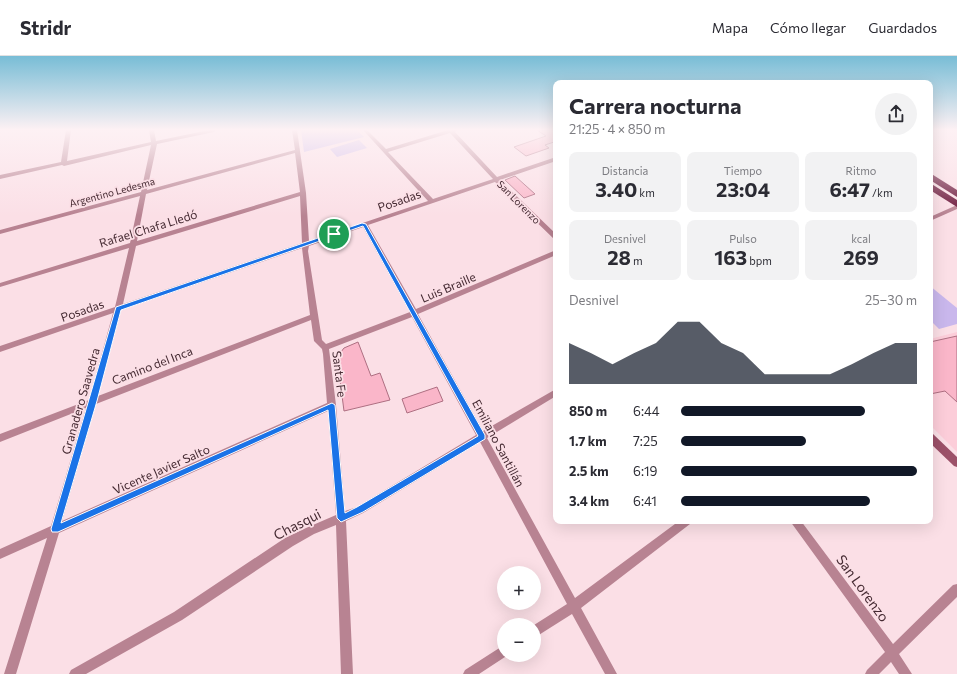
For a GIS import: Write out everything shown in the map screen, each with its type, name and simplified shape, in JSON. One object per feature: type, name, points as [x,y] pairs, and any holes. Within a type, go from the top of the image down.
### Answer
[{"type":"highway","points":[[933,178],[957,194]]},
{"type":"highway","points":[[933,188],[957,204]]},
{"type":"street","points":[[64,164],[65,159]]},
{"type":"street","points":[[0,178],[87,159]]},
{"type":"street","name":"Granadero Saavedra","points":[[10,674],[93,401],[134,244],[151,159]]},
{"type":"street","name":"Argentino Ledesma","points":[[0,232],[269,159]]},
{"type":"street","name":"Santa Fe","points":[[299,159],[306,237],[304,244],[314,316],[318,342],[325,348],[328,354],[341,518],[347,674]]},
{"type":"street","points":[[392,159],[432,201]]},
{"type":"street","name":"San Lorenzo","points":[[478,159],[496,179],[553,235]]},
{"type":"street","name":"Posadas","points":[[0,349],[553,160]]},
{"type":"street","name":"Rafael Chafa Lledó","points":[[0,285],[303,193]]},
{"type":"street","points":[[933,217],[957,207]]},
{"type":"street","name":"Emiliano Santillán","points":[[364,224],[611,674]]},
{"type":"street","name":"Luis Braille","points":[[325,348],[414,313],[553,253]]},
{"type":"street","name":"Camino del Inca","points":[[0,438],[314,316]]},
{"type":"street","name":"Chasqui","points":[[75,674],[178,616],[289,542],[310,531],[360,510],[553,394]]},
{"type":"street","name":"Vicente Javier Salto","points":[[0,554],[332,405]]},
{"type":"street","points":[[933,440],[957,463]]},
{"type":"street","points":[[541,627],[574,606],[683,524]]},
{"type":"street","name":"San Lorenzo","points":[[797,524],[906,674]]},
{"type":"street","points":[[871,674],[957,589]]},
{"type":"street","points":[[469,674],[497,656]]},
{"type":"shaded area","points":[[933,288],[957,308],[957,324],[939,329],[933,323]]},
{"type":"shaded area","points":[[957,332],[957,452],[933,428],[933,338]]},
{"type":"building","points":[[515,176],[535,194],[524,198],[505,180]]},
{"type":"building","points":[[957,336],[957,402],[945,391],[933,393],[933,341]]},
{"type":"building","points":[[358,342],[371,376],[380,373],[390,400],[344,411],[337,357],[344,348]]},
{"type":"building","points":[[437,387],[443,401],[407,413],[402,399]]},
{"type":"route","points":[[364,224],[482,437],[360,510],[341,518],[332,405],[55,529],[93,401],[118,309],[334,234],[364,224]]}]
